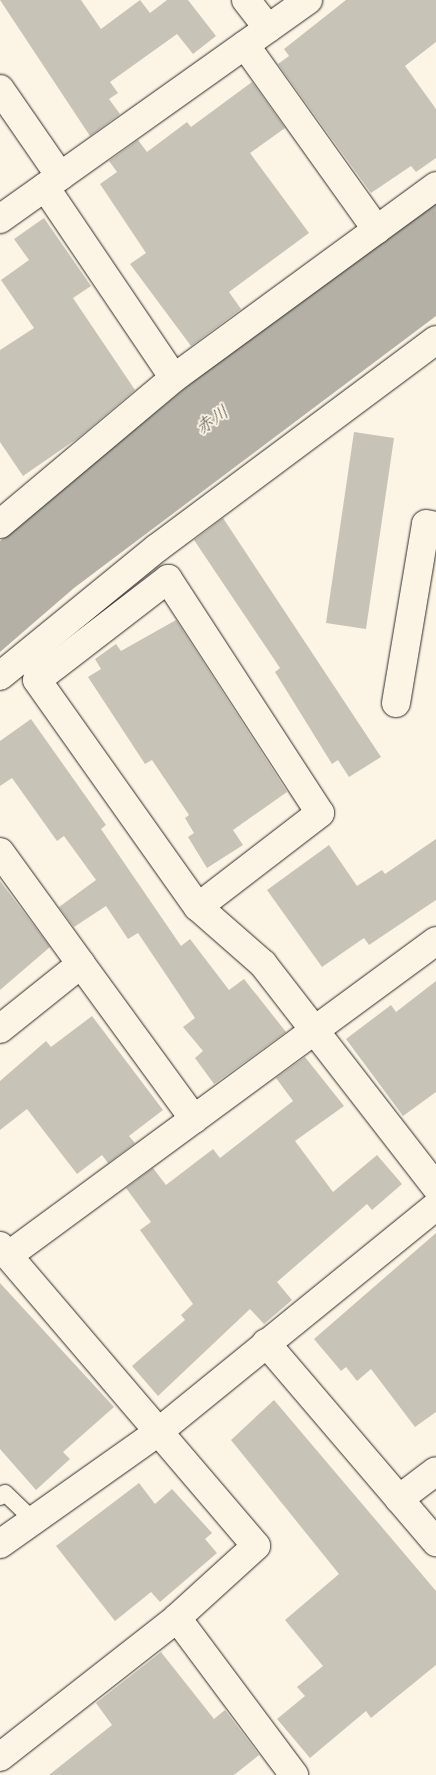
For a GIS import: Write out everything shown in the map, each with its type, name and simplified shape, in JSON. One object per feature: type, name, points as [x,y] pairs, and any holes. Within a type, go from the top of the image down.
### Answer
[{"type":"street","points":[[246,0],[268,28]]},
{"type":"street","points":[[0,219],[308,0]]},
{"type":"street","points":[[245,45],[377,230]]},
{"type":"street","points":[[0,89],[53,181],[174,378]]},
{"type":"street","points":[[0,524],[174,378],[436,186]]},
{"type":"street","points":[[0,676],[157,548],[436,340]]},
{"type":"street","points":[[396,703],[426,524],[436,526]]},
{"type":"street","points":[[198,907],[320,813],[168,579],[37,680],[198,907],[263,964],[314,1034],[436,1187]]},
{"type":"street","points":[[0,852],[194,1119]]},
{"type":"street","points":[[0,1757],[177,1618],[256,1546],[157,1433],[4,1251],[314,1034],[436,941]]},
{"type":"street","points":[[0,1029],[81,964]]},
{"type":"street","points":[[0,1544],[157,1433],[436,1206]]},
{"type":"street","points":[[266,1343],[436,1542]]},
{"type":"street","points":[[399,1499],[436,1471]]},
{"type":"street","points":[[177,1618],[294,1775]]},
{"type":"lane","points":[[0,1496],[5,1493],[34,1520]]},
{"type":"water","name":"赤川","points":[[436,200],[436,316],[74,588],[0,652],[0,541],[191,383]]},
{"type":"building","points":[[0,0],[81,0],[101,29],[140,0],[150,13],[167,0],[188,0],[216,36],[193,54],[177,34],[110,82],[118,93],[109,99],[120,114],[90,136]]},
{"type":"building","points":[[346,0],[436,0],[436,42],[405,66],[436,109],[436,158],[416,172],[411,166],[371,193],[278,64],[289,56],[284,49]]},
{"type":"building","points":[[252,82],[285,128],[250,153],[309,233],[229,292],[241,309],[191,346],[130,264],[146,253],[100,184],[117,172],[109,161],[138,140],[147,152],[187,122],[191,127]]},
{"type":"building","points":[[44,218],[91,286],[73,298],[135,390],[78,438],[23,476],[0,442],[0,350],[34,328],[1,280],[29,260],[14,239]]},
{"type":"building","points":[[354,432],[394,438],[366,629],[326,623]]},
{"type":"building","points":[[223,518],[381,757],[349,777],[338,760],[332,764],[275,672],[280,668],[194,540]]},
{"type":"building","points":[[176,620],[287,792],[233,830],[243,845],[207,868],[188,837],[194,833],[185,818],[189,815],[152,760],[145,764],[88,677],[101,669],[95,659],[116,644],[121,651]]},
{"type":"building","points":[[31,719],[106,825],[101,829],[181,946],[190,939],[229,990],[244,979],[286,1032],[214,1084],[195,1058],[203,1051],[183,1027],[195,1018],[138,933],[128,939],[106,906],[74,927],[59,907],[96,880],[64,836],[57,841],[12,778],[0,786],[0,741]]},
{"type":"building","points":[[436,839],[436,900],[369,945],[364,938],[322,967],[267,890],[329,845],[357,886],[382,870],[385,874]]},
{"type":"building","points":[[0,881],[50,947],[0,990]]},
{"type":"building","points":[[436,981],[436,1092],[403,1116],[346,1039],[391,1005],[396,1012]]},
{"type":"building","points":[[92,1016],[163,1110],[129,1136],[135,1143],[108,1163],[102,1155],[77,1174],[27,1109],[0,1130],[0,1081],[46,1041],[51,1047]]},
{"type":"building","points":[[305,1057],[344,1106],[295,1141],[333,1192],[377,1155],[402,1184],[372,1210],[367,1204],[277,1282],[292,1300],[264,1324],[250,1309],[158,1396],[132,1366],[185,1320],[181,1315],[193,1304],[140,1230],[151,1222],[126,1188],[153,1168],[166,1185],[213,1149],[220,1158],[293,1101],[276,1078]]},
{"type":"building","points":[[436,1233],[436,1412],[415,1427],[371,1369],[357,1381],[346,1367],[341,1371],[314,1339]]},
{"type":"building","points":[[0,1283],[114,1407],[63,1452],[70,1459],[36,1490],[0,1449]]},
{"type":"building","points":[[274,1400],[436,1591],[436,1665],[371,1718],[366,1711],[310,1758],[277,1719],[305,1696],[297,1687],[323,1666],[285,1620],[339,1574],[231,1440]]},
{"type":"building","points":[[139,1483],[155,1504],[172,1489],[212,1533],[205,1539],[217,1553],[160,1602],[151,1592],[115,1621],[56,1546]]},
{"type":"building","points":[[161,1652],[214,1719],[225,1710],[259,1755],[234,1775],[49,1775],[112,1725],[96,1703]]}]
